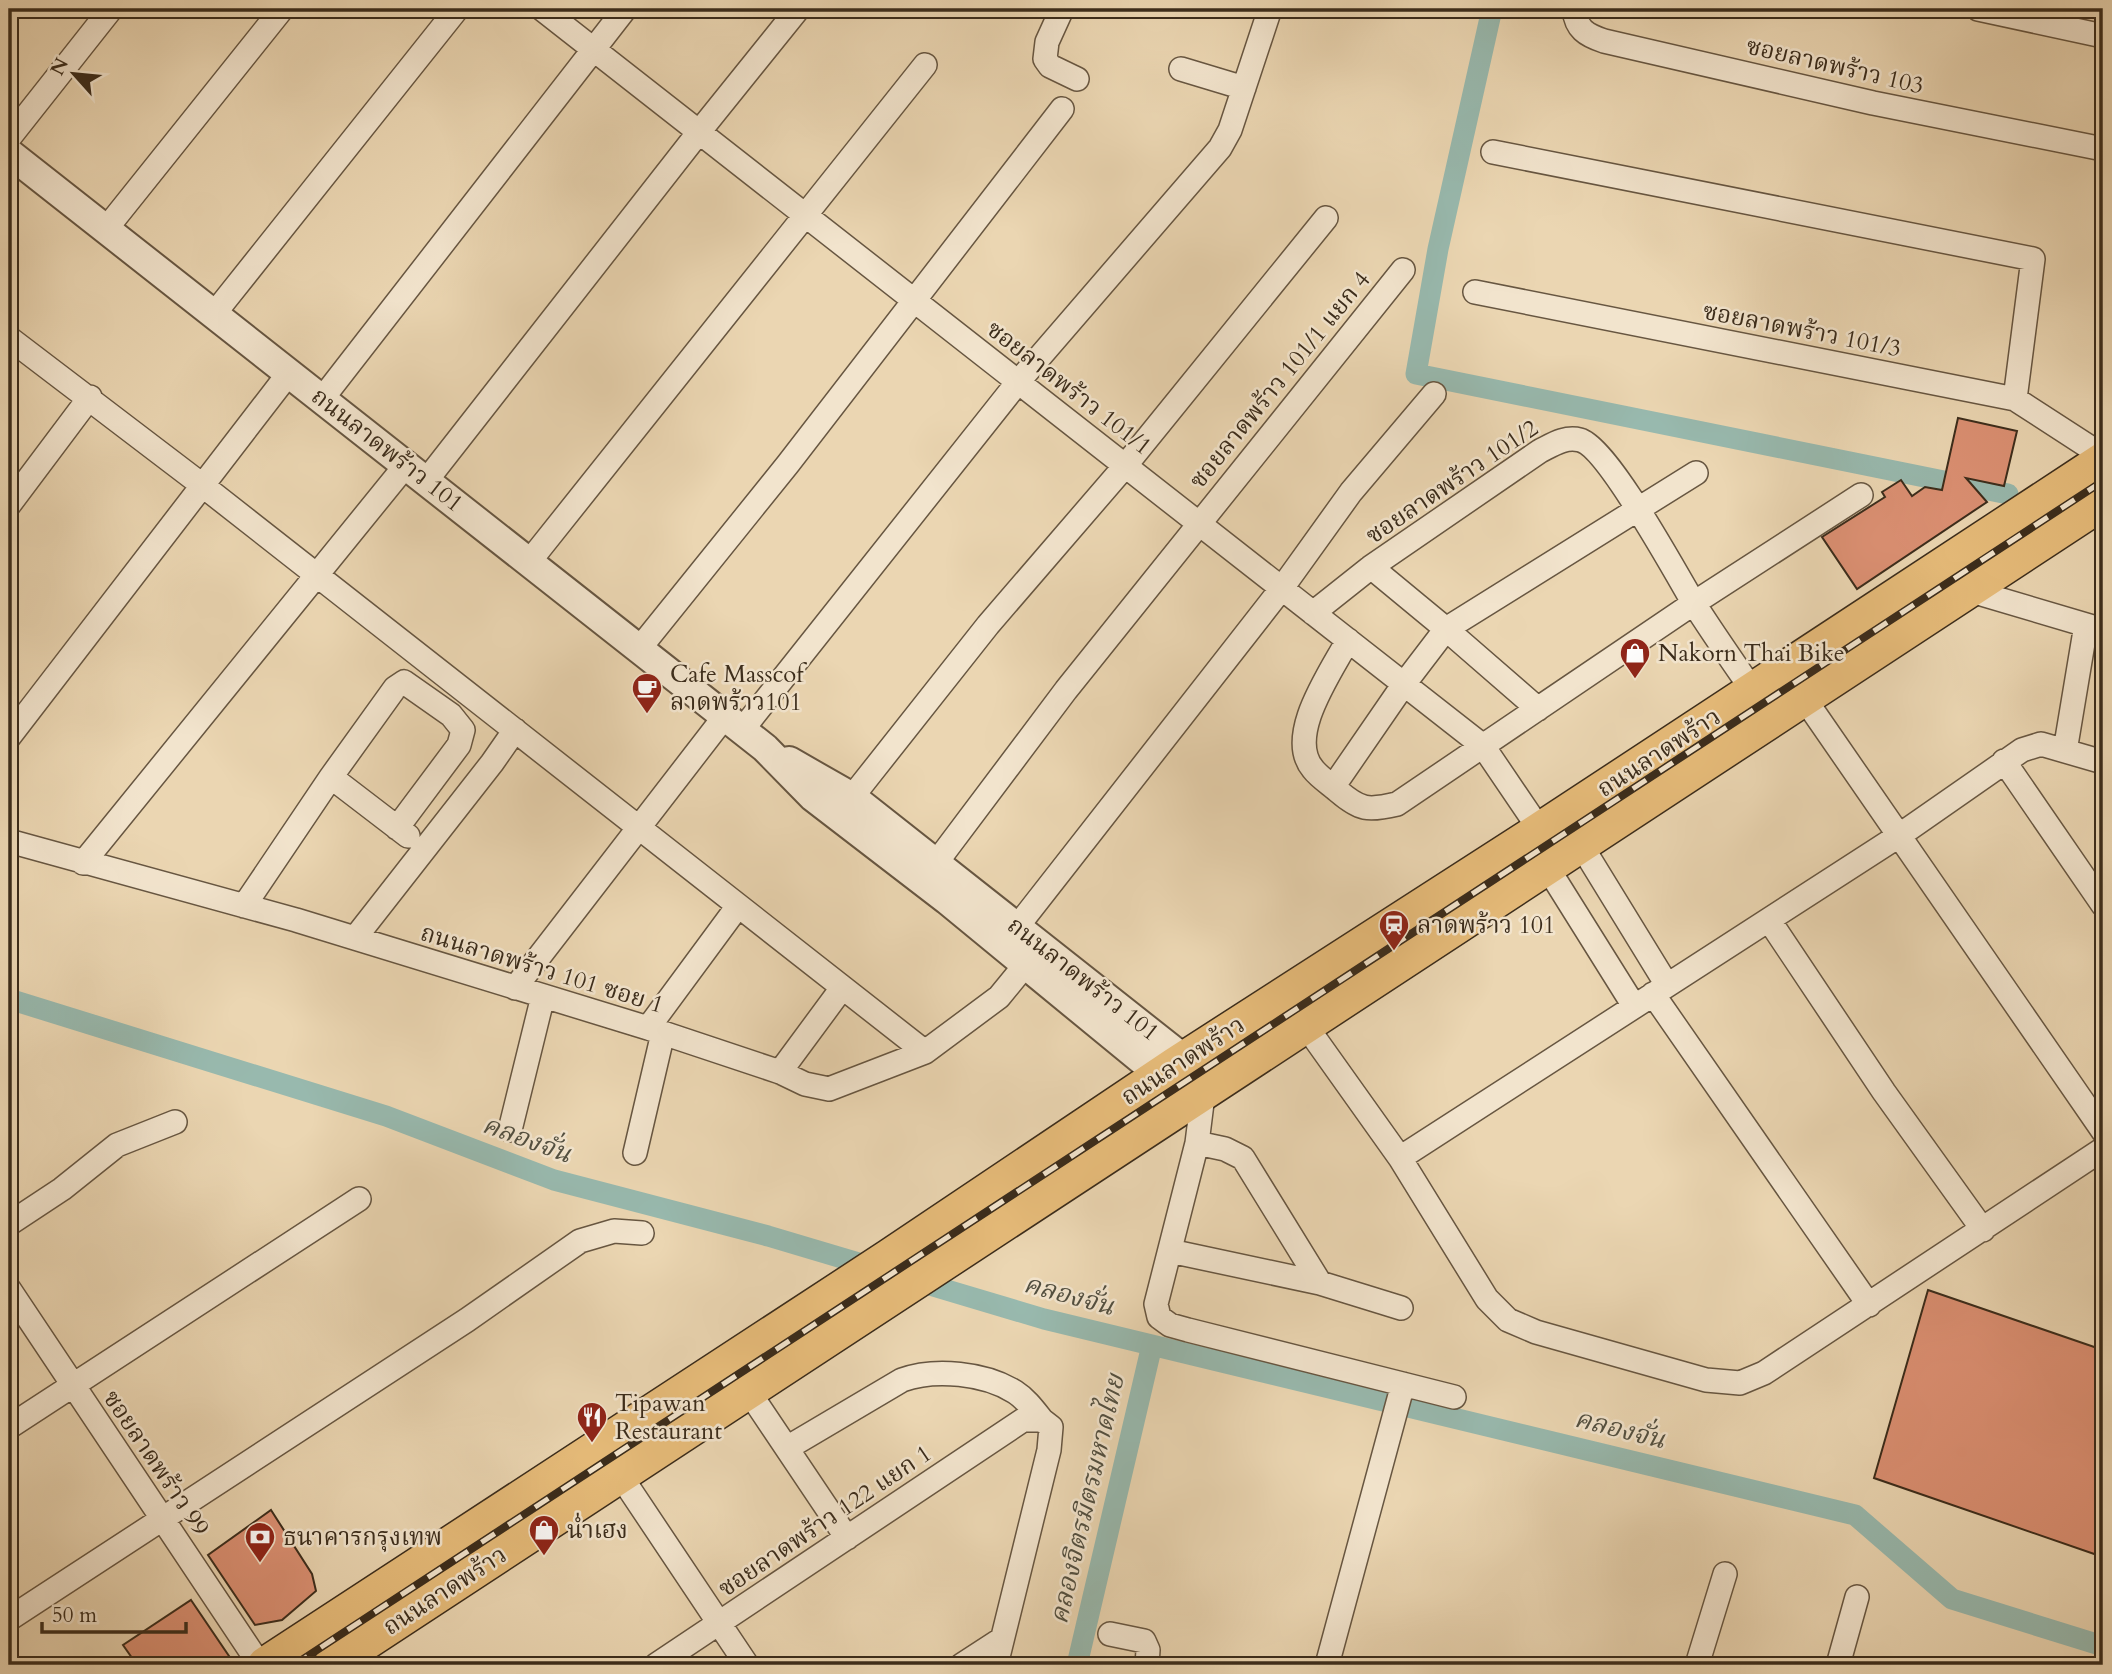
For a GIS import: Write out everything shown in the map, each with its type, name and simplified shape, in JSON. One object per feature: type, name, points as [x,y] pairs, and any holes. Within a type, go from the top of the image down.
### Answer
[{"type":"main road","name":"ถนนลาดพร้าว","points":[[262,1665],[894,1254],[1172,1067],[1540,831],[2103,458]]},
{"type":"main road","name":"ถนนลาดพร้าว","points":[[331,1665],[2103,502]]},
{"type":"street","points":[[9,138],[111,9]]},
{"type":"street","points":[[106,229],[282,9]]},
{"type":"street","points":[[214,314],[457,9]]},
{"type":"street","name":"ซอยลาดพร้าว 101/1","points":[[542,9],[1483,746],[1540,831]]},
{"type":"street","points":[[322,399],[625,9]]},
{"type":"street","points":[[83,863],[317,576],[416,473],[571,295],[798,9]]},
{"type":"street","points":[[1062,9],[1044,51],[1045,59],[1050,66],[1077,79]]},
{"type":"street","points":[[515,988],[640,828],[889,545],[1018,382],[1220,148],[1230,130],[1270,9]]},
{"type":"street","name":"ซอยลาดพร้าว 103","points":[[1574,9],[1575,21],[1588,35],[1604,41],[1873,103],[2103,149]]},
{"type":"street","points":[[1978,9],[2103,36]]},
{"type":"street","points":[[529,562],[925,65]]},
{"type":"street","points":[[1181,69],[1244,88]]},
{"type":"street","points":[[639,649],[788,464],[1062,109]]},
{"type":"street","points":[[1493,152],[2033,259],[2015,400]]},
{"type":"street","name":"ถนนลาดพร้าว 101","points":[[9,153],[734,723],[765,748],[813,797],[1026,964],[1172,1067]]},
{"type":"street","points":[[852,797],[988,625],[1125,466],[1326,218]]},
{"type":"street","name":"ซอยลาดพร้าว 101/1 แยก 4","points":[[936,863],[1066,690],[1403,270]]},
{"type":"street","name":"ซอยลาดพร้าว 101/3","points":[[1475,292],[2015,400],[2103,458]]},
{"type":"street","points":[[9,338],[90,397],[925,1052]]},
{"type":"street","points":[[9,737],[289,373]]},
{"type":"street","points":[[1017,927],[1282,588],[1351,492],[1434,394]]},
{"type":"street","points":[[9,505],[90,397]]},
{"type":"street","name":"ซอยลาดพร้าว 101/2","points":[[1313,613],[1371,567],[1540,451],[1563,440],[1580,440],[1593,447],[1638,508],[1694,603],[1753,691]]},
{"type":"street","points":[[1333,787],[1404,684],[1446,629],[1696,472]]},
{"type":"street","points":[[1348,640],[1306,721],[1304,752],[1312,769],[1353,804],[1364,809],[1397,804],[1694,603],[1861,495]]},
{"type":"street","points":[[1371,567],[1538,709]]},
{"type":"street","points":[[1968,590],[2095,628],[2065,751]]},
{"type":"street","points":[[244,906],[331,778],[395,688],[404,682],[451,715],[463,730],[459,745],[433,780],[403,832],[331,778]]},
{"type":"street","points":[[1804,698],[2103,1131]]},
{"type":"street","points":[[355,939],[515,730]]},
{"type":"street","points":[[1400,1158],[1900,835],[2022,750],[2040,744],[2103,762]]},
{"type":"street","name":"ถนนลาดพร้าว 101","points":[[765,748],[852,797],[1017,927],[1203,1095]]},
{"type":"street","points":[[2004,761],[2103,905]]},
{"type":"street","points":[[433,780],[461,802]]},
{"type":"street","name":"ถนนลาดพร้าว 101 ซอย 1","points":[[9,841],[355,939],[655,1031],[780,1072],[805,1084],[829,1089],[925,1052],[999,997],[1026,964]]},
{"type":"street","points":[[1581,845],[1651,995]]},
{"type":"street","points":[[1547,867],[1651,995],[1869,1305]]},
{"type":"street","points":[[635,1153],[655,1031],[738,906]]},
{"type":"street","points":[[1769,920],[1884,1092],[1983,1230]]},
{"type":"street","points":[[780,1072],[842,988]]},
{"type":"street","points":[[510,1130],[543,996]]},
{"type":"street","points":[[1306,1026],[1400,1158],[1487,1299],[1508,1320],[1535,1332],[1706,1380],[1740,1382],[1764,1373],[2103,1149]]},
{"type":"street","points":[[1203,1095],[1197,1143],[1156,1304],[1159,1317],[1170,1325],[1454,1397]]},
{"type":"street","points":[[9,1224],[62,1189],[117,1145],[176,1122]]},
{"type":"street","points":[[1197,1143],[1225,1149],[1243,1158],[1320,1283]]},
{"type":"street","points":[[9,1427],[359,1199]]},
{"type":"street","points":[[9,1619],[467,1320],[580,1241],[614,1231],[642,1233]]},
{"type":"street","points":[[1170,1251],[1320,1283],[1401,1308]]},
{"type":"street","name":"ซอยลาดพร้าว 99","points":[[9,1289],[262,1665]]},
{"type":"street","points":[[788,1448],[916,1374],[940,1373],[976,1377],[996,1384],[1015,1392],[1033,1420],[1051,1427],[1049,1450],[996,1665]]},
{"type":"street","points":[[1327,1665],[1403,1386]]},
{"type":"street","points":[[748,1392],[847,1538]]},
{"type":"street","name":"ซอยลาดพร้าว 122 แยก 1","points":[[656,1665],[847,1538],[1033,1420]]},
{"type":"street","points":[[620,1475],[747,1665]]},
{"type":"street","points":[[1697,1665],[1725,1574]]},
{"type":"street","points":[[1838,1665],[1857,1597]]},
{"type":"street","points":[[1110,1634],[1131,1636],[1144,1641],[1148,1650],[1147,1665]]},
{"type":"street","points":[[962,1665],[1002,1639]]},
{"type":"building","points":[[1958,418],[2017,431],[2004,486],[1966,478],[1987,502],[1857,589],[1822,537],[1885,497],[1882,492],[1901,480],[1912,496],[1925,487],[1942,490]]},
{"type":"building","points":[[1928,1290],[2103,1350],[2103,1557],[1874,1478]]},
{"type":"building","name":"ธนาคารกรุงเทพ","points":[[271,1510],[312,1574],[316,1591],[282,1620],[255,1625],[208,1555]]},
{"type":"building","points":[[191,1600],[231,1659],[222,1665],[137,1665],[123,1645]]},
{"type":"waterway","points":[[1492,9],[1438,249],[1416,374],[2008,494]]},
{"type":"waterway","name":"คลองจั่น","points":[[9,999],[386,1116],[554,1180],[768,1236],[879,1269]]},
{"type":"waterway","name":"คลองจั่น","points":[[913,1280],[1044,1319],[1855,1515],[1952,1599],[2103,1646]]},
{"type":"waterway","name":"คลองจิตรมิตรมหาดไทย","points":[[1077,1665],[1152,1345]]},
{"type":"railway","points":[[294,1665],[2103,481]]},
{"type":"place","name":"Nakorn Thai Bike","points":[[1635,680]]},
{"type":"place","name":"Cafe Masscof ลาดพร้าว101","points":[[647,715]]},
{"type":"place","name":"ลาดพร้าว 101","points":[[1394,952]]},
{"type":"place","name":"Tipawan Restaurant","points":[[592,1444]]},
{"type":"place","name":"น่ำเฮง","points":[[544,1557]]},
{"type":"place","name":"ธนาคารกรุงเทพ","points":[[260,1564]]}]
